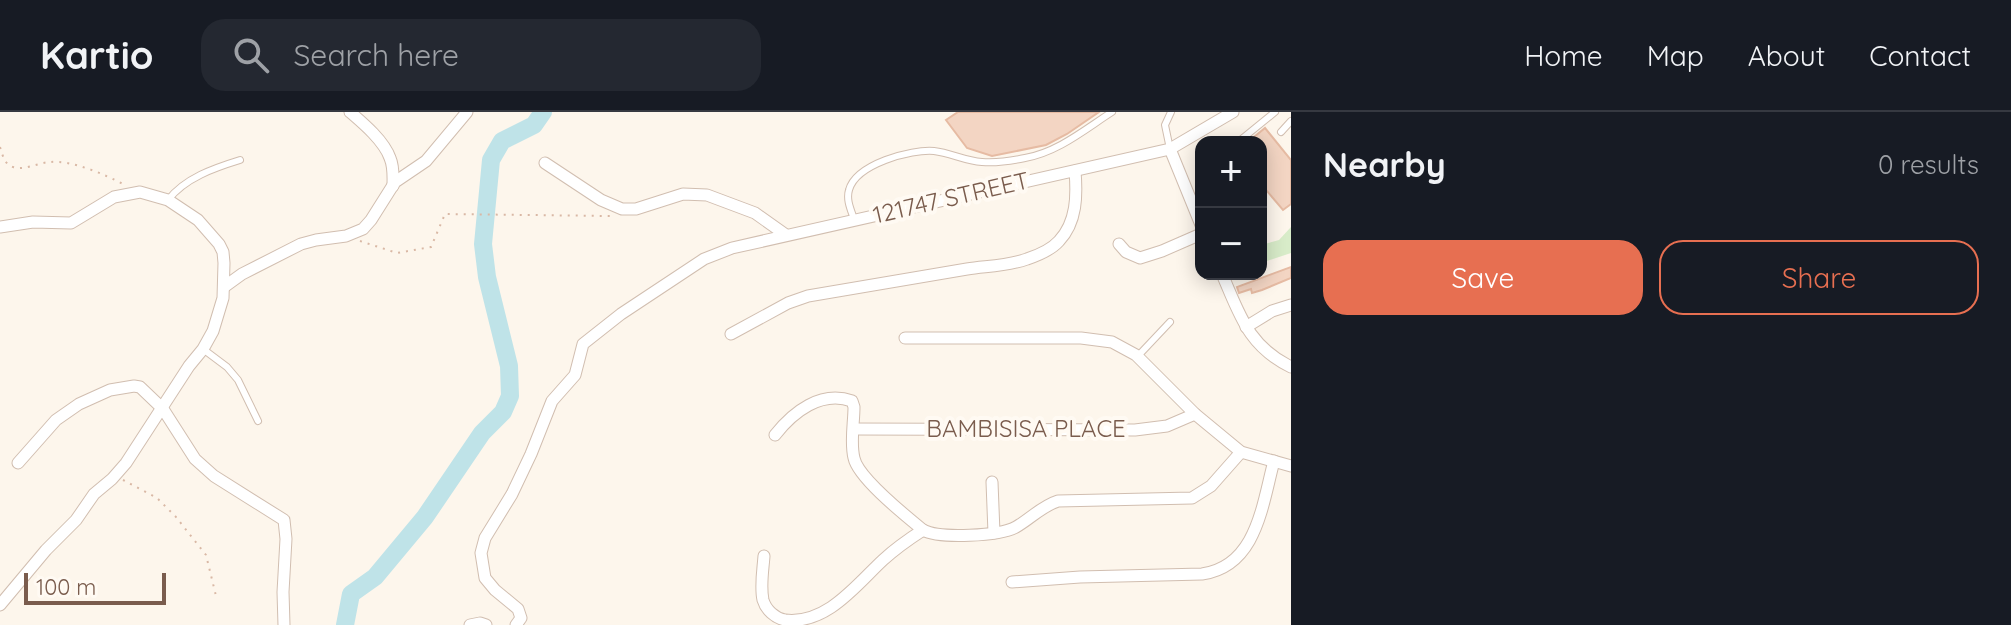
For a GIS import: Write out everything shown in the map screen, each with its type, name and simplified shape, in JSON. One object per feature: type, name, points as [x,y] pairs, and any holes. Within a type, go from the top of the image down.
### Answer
[{"type":"street","points":[[350,112],[389,155],[393,186]]},
{"type":"street","points":[[224,287],[242,274],[301,244],[357,233],[371,220],[393,186],[426,161],[467,112]]},
{"type":"street","name":"121747 STREET","points":[[516,625],[521,618],[518,609],[485,578],[481,553],[485,538],[512,494],[552,401],[575,375],[583,344],[621,314],[704,259],[732,248],[1170,149],[1233,112]]},
{"type":"street","points":[[1170,149],[1195,210]]},
{"type":"street","points":[[545,163],[601,200],[622,209],[636,209],[683,194],[707,195],[755,213],[786,235]]},
{"type":"street","points":[[731,334],[788,303],[808,296],[1013,263],[1043,253],[1061,240],[1068,228],[1075,209],[1075,171]]},
{"type":"street","points":[[0,227],[33,222],[71,223],[114,197],[138,192],[168,200],[198,220],[219,244],[224,263],[224,287],[217,321],[203,349],[137,449],[115,476],[94,494],[84,511],[0,605]]},
{"type":"street","points":[[1119,244],[1126,252],[1140,258],[1195,237]]},
{"type":"street","points":[[1225,280],[1246,327],[1266,352],[1291,367]]},
{"type":"street","points":[[1246,327],[1272,311],[1291,305]]},
{"type":"street","points":[[905,338],[1093,338],[1120,345],[1241,452],[1291,466]]},
{"type":"street","points":[[18,463],[56,420],[92,397],[110,390],[140,387],[163,409],[195,459],[214,476],[284,520],[284,625]]},
{"type":"street","points":[[775,435],[794,415],[821,400],[852,401],[854,457],[859,469],[923,530],[943,536],[1012,529],[1058,501],[1192,498],[1211,486],[1241,452]]},
{"type":"street","name":"BAMBISISA PLACE","points":[[854,429],[1135,430],[1167,426],[1195,414]]},
{"type":"street","points":[[1012,582],[1202,574],[1224,569],[1253,537],[1274,461]]},
{"type":"street","points":[[992,482],[994,533]]},
{"type":"street","points":[[764,556],[763,598],[766,607],[780,619],[801,621],[827,611],[842,601],[884,559],[923,530]]},
{"type":"street","points":[[470,625],[486,625]]},
{"type":"lane","points":[[854,219],[848,202],[850,185],[865,171],[898,155],[936,151],[985,163],[1029,158],[1057,148],[1112,112]]},
{"type":"lane","points":[[1170,149],[1165,125],[1171,112]]},
{"type":"lane","points":[[1245,136],[1275,112]]},
{"type":"lane","points":[[1281,132],[1291,121]]},
{"type":"lane","points":[[168,200],[176,189],[187,182],[240,160]]},
{"type":"lane","points":[[1137,357],[1170,322]]},
{"type":"lane","points":[[203,349],[227,367],[238,380],[258,421]]},
{"type":"path","points":[[0,147],[4,160],[19,169],[63,162],[117,181],[138,192]]},
{"type":"path","points":[[346,236],[397,253],[431,247],[445,214],[612,216]]},
{"type":"path","points":[[115,476],[157,498],[176,517],[206,555],[216,596]]},
{"type":"green space","points":[[1291,227],[1291,253],[1267,261],[1267,243],[1279,240]]},
{"type":"building","points":[[958,112],[1099,112],[1046,145],[992,156],[967,148],[946,120]]},
{"type":"building","points":[[1265,128],[1291,160],[1291,204],[1283,210],[1267,191],[1267,136],[1255,136]]},
{"type":"building","points":[[1291,267],[1291,278],[1252,293],[1251,289],[1239,293],[1237,287],[1256,280],[1267,280],[1267,276]]},
{"type":"waterway","points":[[345,625],[351,594],[375,577],[425,517],[482,433],[503,412],[510,396],[509,366],[487,277],[483,244],[491,160],[502,141],[534,125],[543,112]]}]
